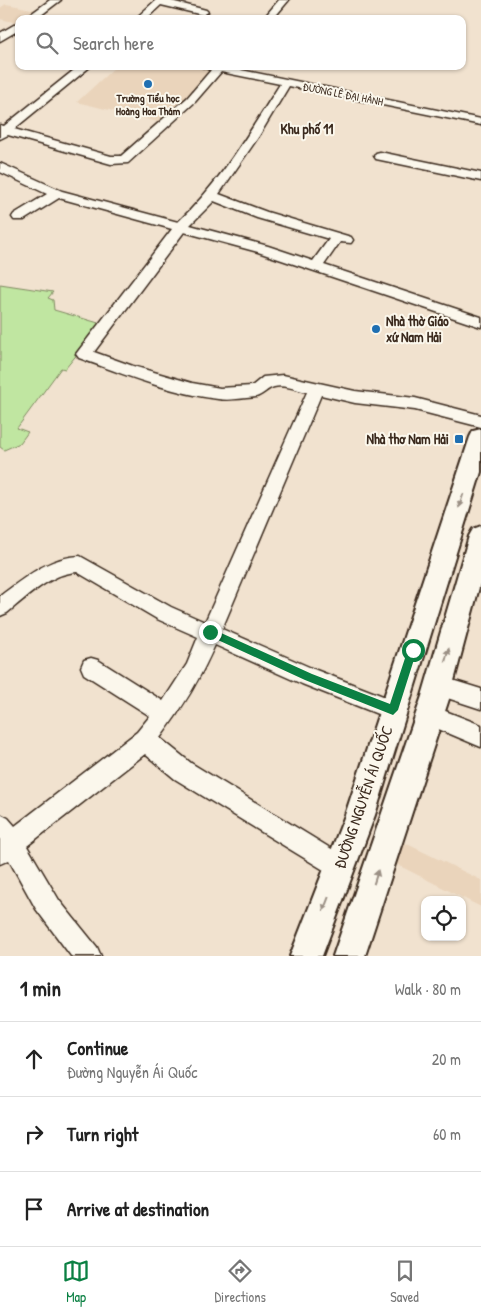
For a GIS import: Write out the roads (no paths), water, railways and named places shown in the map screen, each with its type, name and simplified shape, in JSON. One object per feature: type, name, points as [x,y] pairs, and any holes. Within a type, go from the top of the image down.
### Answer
[{"type":"main road","name":"ĐƯỜNG NGUYỄN ÁI QUỐC","points":[[306,956],[360,815],[481,438]]},
{"type":"main road","points":[[349,956],[430,715],[481,536]]},
{"type":"main road","points":[[405,674],[439,686]]},
{"type":"street","points":[[34,15],[56,0]]},
{"type":"street","points":[[271,15],[284,0]]},
{"type":"street","points":[[144,15],[160,1],[203,12]]},
{"type":"street","points":[[0,21],[15,24]]},
{"type":"street","points":[[0,38],[15,28]]},
{"type":"street","points":[[2,132],[81,70]]},
{"type":"street","points":[[2,132],[111,160],[124,160],[222,70]]},
{"type":"street","name":"ĐƯỜNG LÊ ĐẠI HÀNH","points":[[228,70],[481,122]]},
{"type":"street","points":[[286,83],[253,136],[205,204],[180,228],[84,354],[127,370],[192,389],[220,394],[256,391],[269,380],[283,381],[355,397],[415,404],[481,420]]},
{"type":"street","points":[[380,156],[481,177]]},
{"type":"street","points":[[0,167],[57,194],[263,249],[481,322]]},
{"type":"street","points":[[19,217],[57,194]]},
{"type":"street","points":[[211,195],[262,215],[342,238],[316,266]]},
{"type":"street","points":[[88,956],[71,939],[4,840],[145,740],[165,714],[194,670],[316,389]]},
{"type":"street","points":[[0,607],[50,572],[70,562],[80,564],[164,613],[308,677],[393,710]]},
{"type":"street","points":[[91,667],[165,714]]},
{"type":"street","points":[[439,686],[481,700]]},
{"type":"street","points":[[430,715],[481,736]]},
{"type":"street","points":[[145,740],[183,771],[211,790],[340,867]]},
{"type":"place","name":"Trường Tiểu học Hoàng Hoa Thám","points":[[148,84]]},
{"type":"place","name":"Nhà thờ Giáo xứ Nam Hải","points":[[376,329]]},
{"type":"place","name":"Nhà thơ Nam Hải","points":[[459,439]]},
{"type":"district","name":"Khu phố 11","points":[[307,129]]}]
